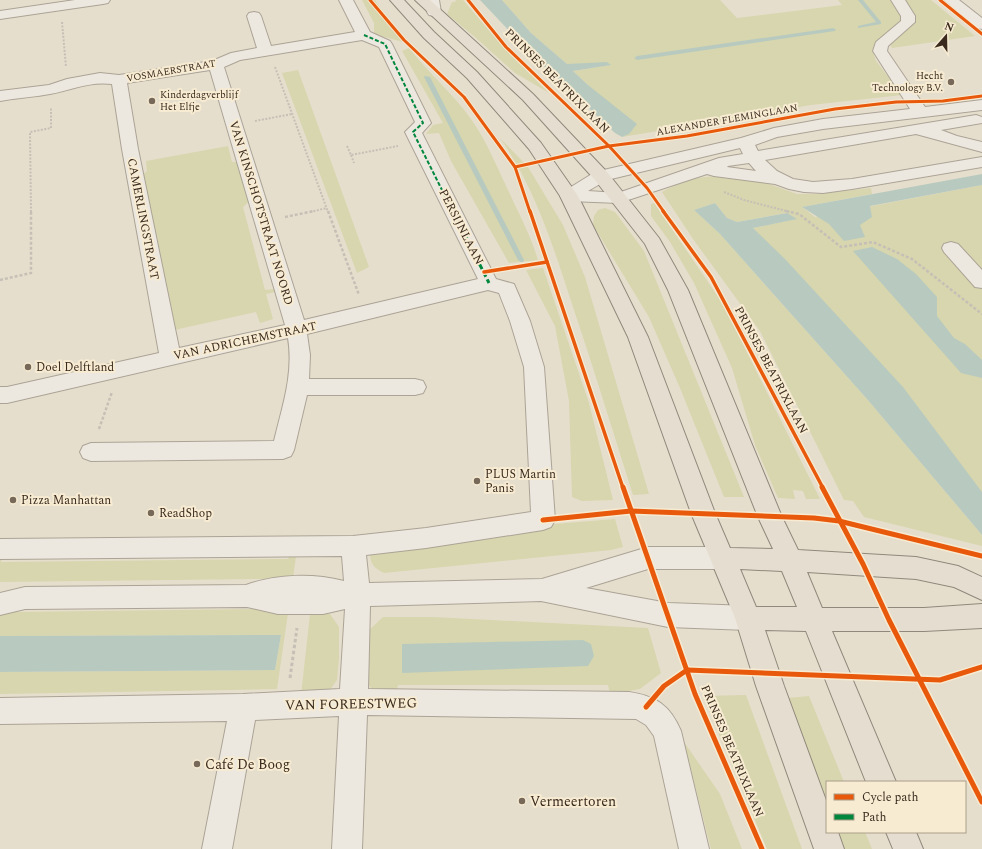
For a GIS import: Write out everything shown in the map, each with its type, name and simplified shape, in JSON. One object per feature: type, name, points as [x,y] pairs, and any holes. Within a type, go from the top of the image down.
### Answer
[{"type":"main road","points":[[397,0],[429,35],[472,75],[535,146],[569,196],[638,337],[703,513],[748,618],[770,686],[829,849]]},
{"type":"main road","points":[[422,0],[433,6],[455,29],[514,83],[601,176],[653,242],[678,290],[770,517],[790,560],[881,781]]},
{"type":"main road","points":[[723,558],[790,560],[916,568],[958,577],[982,589]]},
{"type":"main road","points":[[748,618],[941,620],[982,616]]},
{"type":"main road","points":[[901,833],[908,849]]},
{"type":"street","points":[[4,0],[2,14],[104,0]]},
{"type":"street","points":[[346,0],[364,35]]},
{"type":"street","points":[[898,0],[908,16],[908,22],[881,45],[880,51],[914,114],[955,132],[969,134],[982,132]]},
{"type":"street","points":[[951,0],[982,25]]},
{"type":"street","points":[[254,16],[266,52]]},
{"type":"street","name":"VOSMAERSTRAAT","points":[[0,96],[51,89],[67,84],[100,78],[120,80],[216,65],[236,56],[364,35]]},
{"type":"street","name":"PERSIJNLAAN","points":[[364,35],[385,44],[423,123],[413,132],[489,283]]},
{"type":"street","name":"VAN KINSCHOTSTRAAT NOORD","points":[[91,452],[283,450],[296,387],[300,356],[296,329],[265,221],[233,126],[216,65]]},
{"type":"street","name":"CAMERLINGSTRAAT","points":[[120,80],[131,157],[170,357]]},
{"type":"street","name":"ALEXANDER FLEMINGLAAN","points":[[569,196],[619,198],[725,162],[774,133],[823,124],[982,105]]},
{"type":"street","name":"ALEXANDER FLEMINGLAAN","points":[[569,196],[601,176],[749,149],[915,130],[982,120]]},
{"type":"street","points":[[915,130],[933,133],[952,140],[982,147]]},
{"type":"street","name":"ALEXANDER FLEMINGLAAN","points":[[749,149],[777,179]]},
{"type":"street","points":[[975,163],[982,150]]},
{"type":"street","name":"ALEXANDER FLEMINGLAAN","points":[[701,170],[738,173],[777,179],[804,187],[849,185],[975,163]]},
{"type":"street","points":[[951,248],[982,282]]},
{"type":"street","points":[[0,549],[353,546],[426,538],[543,520],[534,367],[520,321],[507,289],[489,283]]},
{"type":"street","name":"VAN ADRICHEMSTRAAT","points":[[2,400],[120,369],[366,314],[489,283]]},
{"type":"street","points":[[296,387],[415,387]]},
{"type":"street","points":[[347,849],[352,702],[358,596],[353,546]]},
{"type":"street","points":[[542,590],[648,558],[723,558]]},
{"type":"street","points":[[0,604],[25,598],[246,596],[278,603],[323,603],[358,596],[542,590],[668,615],[748,618]]},
{"type":"street","points":[[0,592],[25,598]]},
{"type":"street","name":"VAN FOREESTWEG","points":[[0,711],[243,708],[352,702],[629,705],[646,708],[659,718],[667,731],[694,849]]},
{"type":"street","points":[[217,849],[243,708]]},
{"type":"path","points":[[60,6],[67,84]]},
{"type":"path","points":[[285,49],[291,64],[275,66],[366,314]]},
{"type":"path","points":[[0,280],[30,273],[30,132],[51,128],[51,89]]},
{"type":"path","points":[[233,126],[292,114]]},
{"type":"path","points":[[351,155],[418,143]]},
{"type":"path","points":[[347,146],[354,163]]},
{"type":"path","points":[[720,191],[744,200],[799,214],[841,247],[873,242],[912,259],[982,314]]},
{"type":"path","points":[[265,221],[327,208]]},
{"type":"path","points":[[91,452],[120,369]]},
{"type":"green space","points":[[362,0],[375,0],[403,42],[374,34],[374,23]]},
{"type":"green space","points":[[456,0],[463,0],[504,48],[549,93],[515,73],[447,14],[452,2],[455,2]]},
{"type":"green space","points":[[502,0],[720,0],[737,18],[842,5],[838,0],[931,0],[975,36],[892,48],[885,35],[874,45],[874,55],[876,61],[902,95],[811,105],[622,137],[629,134],[588,85],[573,71],[610,65],[567,64],[531,33]]},
{"type":"green space","points":[[409,48],[458,102],[483,138],[524,224],[538,260],[509,263],[451,161],[439,133],[426,134],[433,125],[443,123],[402,51]]},
{"type":"green space","points":[[298,70],[369,267],[357,273],[282,73]]},
{"type":"green space","points":[[500,138],[528,167],[563,225],[585,277],[649,494],[633,495],[551,241],[524,178]]},
{"type":"green space","points":[[228,146],[232,162],[241,162],[251,200],[243,207],[265,290],[274,289],[275,292],[266,294],[273,319],[260,323],[256,312],[174,330],[157,236],[147,233],[139,178],[147,171],[146,161]]},
{"type":"green space","points":[[720,176],[766,183],[797,194],[818,194],[871,188],[872,194],[802,207],[815,217],[982,185],[982,496],[753,228],[796,219],[786,213],[737,222],[727,218],[715,203],[694,210],[720,234],[867,399],[982,535],[982,546],[864,517],[853,501],[844,500],[760,331],[693,239],[662,192],[690,180],[703,177]]},
{"type":"green space","points":[[654,203],[723,304],[820,499],[806,499],[803,491],[793,490],[795,499],[778,498],[755,445],[732,368],[694,283],[670,242],[651,216],[651,204]]},
{"type":"green space","points":[[605,208],[615,212],[644,251],[744,497],[724,497],[680,388],[649,317],[593,225],[594,216],[598,210]]},
{"type":"green space","points":[[543,268],[589,403],[613,500],[582,501],[572,497],[569,401],[555,326],[526,270]]},
{"type":"green space","points":[[615,519],[623,547],[611,550],[384,573],[373,565],[370,557],[370,553],[555,524]]},
{"type":"green space","points":[[0,556],[3,556],[1,562],[288,559],[289,557],[296,557],[293,577],[260,579],[0,582]]},
{"type":"green space","points":[[258,609],[288,613],[277,689],[0,694],[0,672],[275,670],[281,635],[0,636],[0,614],[13,612]]},
{"type":"green space","points":[[310,614],[330,614],[339,627],[339,659],[337,680],[327,694],[301,695]]},
{"type":"green space","points":[[383,617],[433,617],[648,628],[661,673],[640,689],[610,694],[608,685],[398,685],[396,693],[374,692],[363,677],[366,633]],"holes":[[[402,645],[588,666],[403,653]]]},
{"type":"green space","points":[[746,695],[802,849],[767,849],[703,696]]},
{"type":"green space","points":[[809,696],[844,781],[826,781],[826,800],[787,698]]},
{"type":"green space","points":[[684,742],[720,794],[742,849],[711,849]]},
{"type":"green space","points":[[838,833],[865,833],[872,849],[844,849]]},
{"type":"shaded area","points":[[480,0],[502,0],[531,33],[567,64],[607,62],[611,65],[573,71],[588,85],[637,124],[629,134],[622,137],[615,133],[533,56]]},
{"type":"shaded area","points":[[982,174],[982,185],[870,206],[872,217],[860,225],[865,237],[844,241],[829,224],[802,207]]},
{"type":"shaded area","points":[[715,203],[727,218],[737,222],[787,213],[797,219],[753,228],[785,259],[903,387],[982,492],[982,535],[867,399],[720,234],[694,210]]},
{"type":"shaded area","points":[[872,247],[897,259],[916,274],[937,297],[937,316],[954,338],[965,344],[982,360],[982,378],[961,373],[853,251]]},
{"type":"shaded area","points":[[281,635],[275,670],[0,672],[0,636]]},
{"type":"shaded area","points":[[583,640],[591,644],[594,656],[588,666],[402,673],[402,644]]},
{"type":"waterway","points":[[860,0],[879,23],[860,27]]},
{"type":"waterway","points":[[637,58],[833,30]]},
{"type":"waterway","points":[[427,77],[521,260]]},
{"type":"marked path","points":[[364,35],[385,44],[423,123],[413,132],[489,283]]},
{"type":"cycle path","name":"PRINSES BEATRIXLAAN","points":[[370,0],[404,40],[464,97],[515,167],[631,511],[695,694],[762,849]]},
{"type":"cycle path","name":"PRINSES BEATRIXLAAN","points":[[468,0],[506,47],[609,146],[647,188],[711,277],[863,564],[889,620],[982,802]]},
{"type":"cycle path","points":[[940,0],[982,34]]},
{"type":"cycle path","points":[[515,167],[609,146],[687,136],[835,109],[896,102],[943,101],[982,96]]},
{"type":"cycle path","points":[[484,272],[547,262]]},
{"type":"cycle path","points":[[543,520],[631,511],[814,518],[839,521],[982,556]]},
{"type":"cycle path","points":[[687,670],[940,680],[982,667]]},
{"type":"cycle path","points":[[646,707],[655,694],[674,678],[687,670]]},
{"type":"place","name":"Hecht Technology B.V.","points":[[951,82]]},
{"type":"place","name":"Kinderdagverblijf Het Elfje","points":[[152,101]]},
{"type":"place","name":"Doel Delftland","points":[[28,367]]},
{"type":"place","name":"PLUS Martin Panis","points":[[477,481]]},
{"type":"place","name":"Pizza Manhattan","points":[[13,500]]},
{"type":"place","name":"ReadShop","points":[[151,513]]},
{"type":"place","name":"Café De Boog","points":[[197,764]]},
{"type":"place","name":"Vermeertoren","points":[[522,801]]}]
